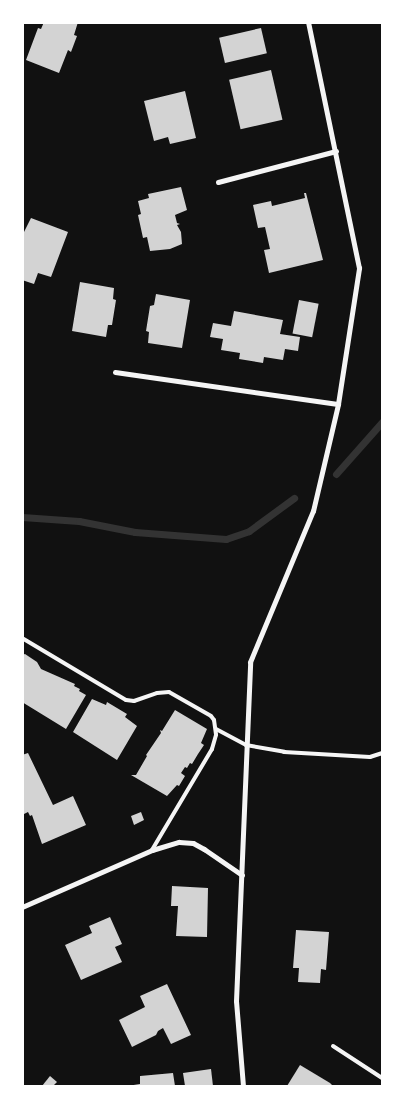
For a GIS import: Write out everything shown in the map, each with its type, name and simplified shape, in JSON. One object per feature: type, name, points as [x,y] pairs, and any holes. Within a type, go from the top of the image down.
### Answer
[{"type":"street","points":[[243,1086],[236,1008],[250,662],[313,511],[338,404],[359,268],[308,22]]},
{"type":"street","points":[[218,182],[336,151]]},
{"type":"street","points":[[115,372],[338,404]]},
{"type":"street","points":[[22,907],[152,850],[179,842],[193,843],[242,875]]},
{"type":"lane","points":[[22,638],[126,700],[134,701],[157,692],[169,692],[211,716],[216,729],[212,749],[152,850]]},
{"type":"lane","points":[[216,729],[246,745],[284,752],[370,757],[382,753]]},
{"type":"lane","points":[[333,1046],[382,1078]]},
{"type":"building","points":[[44,22],[78,22],[74,35],[77,36],[71,52],[68,50],[59,73],[26,60],[38,28],[41,29]]},
{"type":"building","points":[[261,28],[267,53],[225,63],[219,38]]},
{"type":"building","points":[[271,70],[282,120],[241,129],[229,80]]},
{"type":"building","points":[[185,91],[196,138],[170,144],[168,137],[154,141],[144,101]]},
{"type":"building","points":[[181,187],[187,210],[175,215],[177,223],[180,224],[177,225],[181,232],[182,244],[170,249],[150,251],[147,237],[143,238],[138,215],[141,214],[138,201],[149,198],[148,194]]},
{"type":"building","points":[[304,193],[306,193],[323,260],[269,273],[264,250],[270,249],[265,227],[258,228],[253,205],[271,201],[272,206],[305,198]]},
{"type":"building","points":[[31,218],[68,232],[51,277],[38,273],[34,284],[22,280],[22,236]]},
{"type":"building","points":[[80,282],[114,288],[113,299],[116,300],[112,325],[108,325],[106,337],[72,331]]},
{"type":"building","points":[[156,294],[190,300],[182,348],[148,343],[149,332],[146,331],[150,306],[154,305]]},
{"type":"building","points":[[299,300],[319,304],[312,337],[293,333]]},
{"type":"building","points":[[234,311],[283,320],[280,334],[300,337],[298,351],[285,349],[283,360],[264,357],[263,363],[239,359],[240,353],[221,350],[223,339],[210,337],[213,323],[231,326]]},
{"type":"building","points":[[25,654],[37,662],[41,669],[75,684],[74,686],[80,689],[79,691],[86,695],[66,729],[22,702],[22,655]]},
{"type":"building","points":[[92,699],[106,705],[107,702],[127,714],[125,717],[137,726],[117,760],[73,732]]},
{"type":"building","points":[[175,710],[207,729],[201,743],[204,745],[192,764],[190,763],[187,768],[185,767],[181,773],[185,776],[179,786],[177,785],[167,796],[131,775],[136,775],[146,755],[161,733],[160,730],[162,731]]},
{"type":"building","points":[[28,753],[53,805],[73,796],[86,825],[42,844],[32,815],[30,816],[28,812],[22,815],[22,755]]},
{"type":"building","points":[[141,812],[144,820],[134,825],[131,816]]},
{"type":"building","points":[[172,886],[208,888],[207,937],[176,936],[178,906],[171,906]]},
{"type":"building","points":[[110,917],[122,944],[115,947],[122,962],[81,980],[65,945],[92,933],[89,926]]},
{"type":"building","points":[[296,930],[329,932],[326,970],[321,969],[320,983],[298,982],[299,968],[293,968]]},
{"type":"building","points":[[167,984],[191,1035],[171,1044],[163,1028],[156,1035],[132,1047],[119,1020],[145,1007],[140,996]]},
{"type":"building","points":[[300,1065],[330,1083],[333,1086],[287,1086]]},
{"type":"building","points":[[211,1069],[213,1086],[185,1086],[183,1073]]},
{"type":"building","points":[[173,1073],[175,1086],[127,1086],[140,1084],[140,1076]]},
{"type":"building","points":[[50,1076],[57,1082],[53,1086],[42,1086]]},
{"type":"waterway","points":[[336,474],[382,422]]},
{"type":"waterway","points":[[22,517],[79,521],[135,532],[226,539],[249,531],[294,498]]}]
